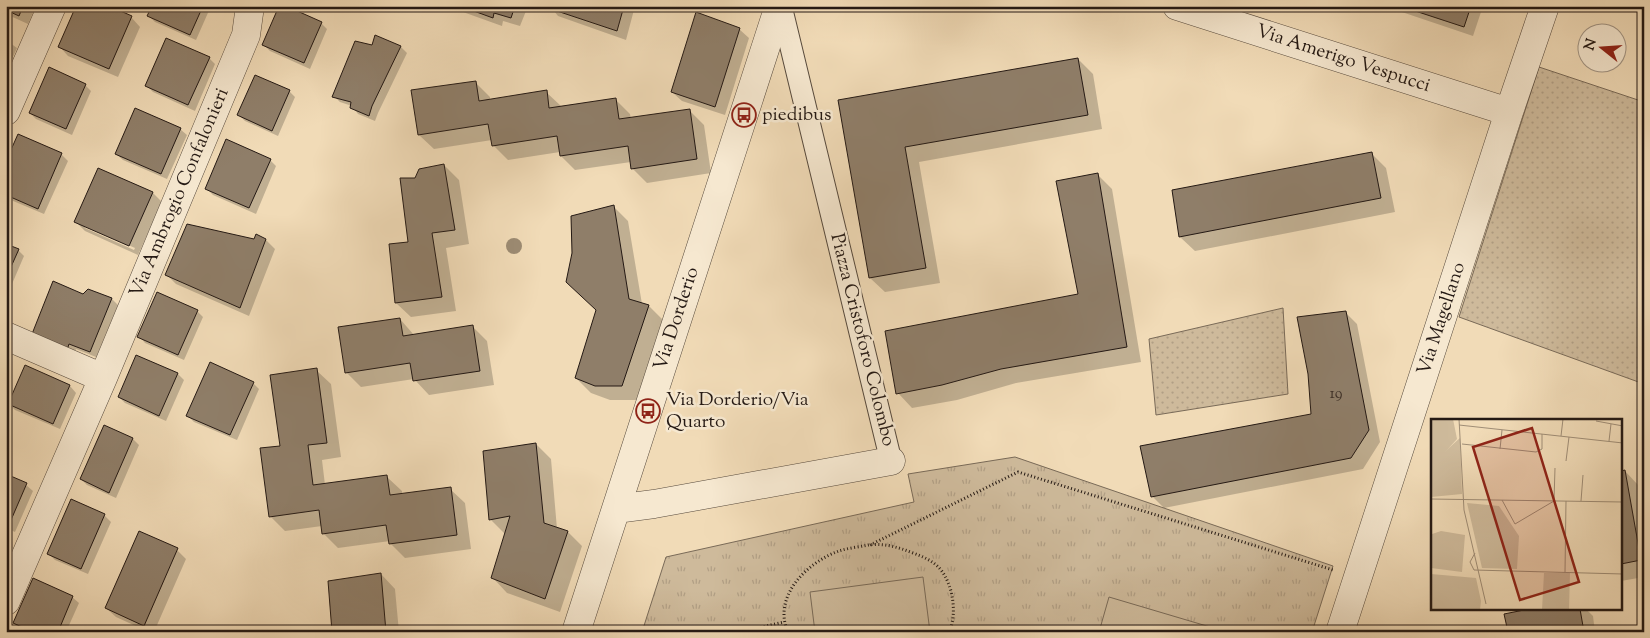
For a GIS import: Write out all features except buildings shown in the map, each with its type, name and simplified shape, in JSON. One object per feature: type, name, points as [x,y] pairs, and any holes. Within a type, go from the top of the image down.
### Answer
[{"type":"street","points":[[6,111],[52,6]]},
{"type":"street","name":"Via Ambrogio Confalonieri","points":[[6,601],[103,378],[246,35],[250,6]]},
{"type":"street","name":"Piazza Cristoforo Colombo","points":[[616,509],[654,504],[891,461],[780,6]]},
{"type":"street","name":"Via Dorderio","points":[[576,632],[780,6]]},
{"type":"street","name":"Via Amerigo Vespucci","points":[[1177,6],[1509,112]]},
{"type":"street","name":"Via Magellano","points":[[1340,632],[1545,6]]},
{"type":"street","points":[[6,336],[103,378]]},
{"type":"path","points":[[788,632],[784,622],[786,597],[797,581],[815,563],[838,552],[870,545],[1018,472],[1357,578]]},
{"type":"path","points":[[870,545],[894,546],[931,560],[947,577],[954,601],[953,624],[949,632]]},
{"type":"path","points":[[740,632],[784,622]]},
{"type":"green space","points":[[1539,67],[1644,102],[1644,384],[1459,317]]},
{"type":"green space","points":[[1283,308],[1288,394],[1156,415],[1149,339]]},
{"type":"green space","points":[[1015,457],[1333,566],[1312,632],[642,632],[666,557],[914,502],[908,474]]},
{"type":"green space","points":[[923,577],[930,632],[815,632],[810,592]]},
{"type":"green space","points":[[1109,597],[1227,632],[1099,632]]},
{"type":"place","name":"piedibus","points":[[744,115]]},
{"type":"place","name":"Via Dorderio/Via Quarto","points":[[648,411]]}]
